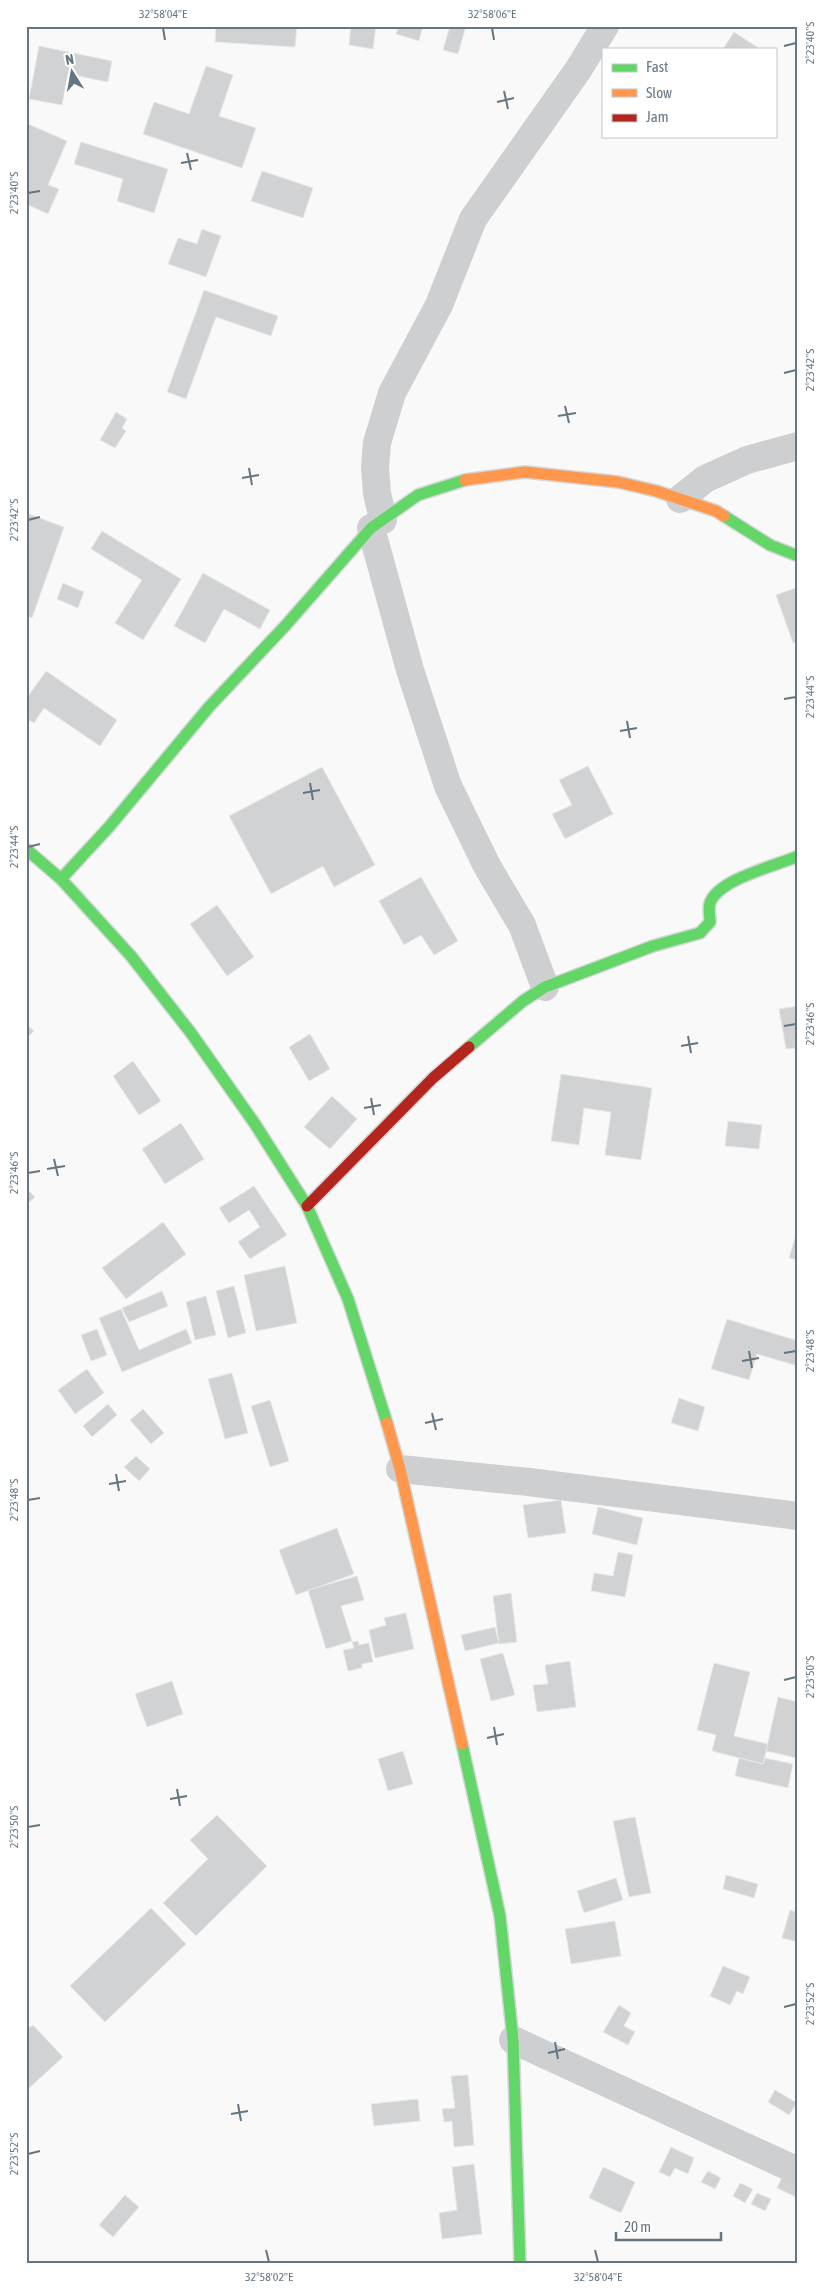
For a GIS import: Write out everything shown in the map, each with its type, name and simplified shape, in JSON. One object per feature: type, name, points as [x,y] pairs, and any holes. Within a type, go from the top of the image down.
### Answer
[{"type":"street","points":[[545,987],[522,925],[487,866],[448,786],[410,670],[377,524],[375,467],[377,443],[392,393],[439,305],[473,219],[572,78],[605,26]]},
{"type":"street","points":[[680,499],[705,479],[747,460],[798,446]]},
{"type":"street","points":[[61,879],[109,827],[209,707],[377,524],[418,495],[471,478],[525,472],[618,482],[716,511],[770,545],[798,556]]},
{"type":"street","points":[[26,848],[61,879],[131,956],[191,1033],[254,1124],[307,1206],[348,1299],[377,1385],[400,1469],[500,1916],[513,2040],[520,2264]]},
{"type":"street","points":[[307,1206],[432,1078],[523,1001],[545,987],[653,946],[700,933],[710,922],[710,902],[715,893],[726,885],[785,863],[798,856]]},
{"type":"street","points":[[400,1469],[529,1482],[798,1516]]},
{"type":"street","points":[[513,2040],[798,2171]]},
{"type":"building","points":[[216,26],[297,26],[295,47],[215,42]]},
{"type":"building","points":[[351,26],[376,26],[373,49],[349,45]]},
{"type":"building","points":[[399,26],[423,26],[419,41],[396,34]]},
{"type":"building","points":[[450,26],[466,26],[458,54],[443,50]]},
{"type":"building","points":[[734,32],[758,48],[724,48]]},
{"type":"building","points":[[39,46],[112,61],[108,82],[68,74],[62,105],[29,99]]},
{"type":"building","points":[[206,66],[233,75],[219,116],[256,128],[242,168],[143,134],[154,102],[189,114]]},
{"type":"building","points":[[26,123],[67,141],[48,185],[59,189],[48,214],[26,204]]},
{"type":"building","points":[[81,142],[168,169],[154,213],[117,201],[123,179],[74,164]]},
{"type":"building","points":[[262,171],[313,188],[303,218],[251,201]]},
{"type":"building","points":[[202,229],[221,236],[206,277],[168,264],[178,238],[197,244]]},
{"type":"building","points":[[204,290],[278,316],[271,336],[216,317],[186,399],[167,392]]},
{"type":"building","points":[[116,412],[127,419],[122,428],[126,431],[115,448],[100,440]]},
{"type":"building","points":[[26,513],[64,527],[32,618],[26,616]]},
{"type":"building","points":[[102,531],[181,579],[143,640],[115,623],[142,580],[91,549]]},
{"type":"building","points":[[203,573],[270,610],[260,629],[224,609],[205,643],[174,626]]},
{"type":"building","points":[[63,583],[84,592],[78,608],[57,599]]},
{"type":"building","points":[[798,587],[798,641],[793,643],[776,595]]},
{"type":"building","points":[[46,671],[117,720],[100,746],[44,708],[34,723],[26,718],[26,699]]},
{"type":"building","points":[[588,766],[613,814],[565,839],[552,814],[572,805],[559,780]]},
{"type":"building","points":[[322,767],[375,865],[334,887],[323,866],[271,894],[229,816]]},
{"type":"building","points":[[421,877],[458,941],[434,955],[421,935],[404,945],[379,901]]},
{"type":"building","points":[[217,905],[254,957],[227,976],[190,924]]},
{"type":"building","points":[[798,1006],[798,1048],[786,1049],[779,1009]]},
{"type":"building","points":[[26,1024],[34,1031],[26,1039]]},
{"type":"building","points":[[310,1034],[330,1069],[309,1081],[289,1047]]},
{"type":"building","points":[[133,1061],[161,1101],[139,1115],[113,1076]]},
{"type":"building","points":[[561,1074],[652,1088],[641,1160],[605,1155],[611,1112],[584,1108],[579,1145],[551,1141]]},
{"type":"building","points":[[332,1096],[357,1119],[330,1149],[304,1127]]},
{"type":"building","points":[[728,1121],[762,1125],[759,1149],[725,1146]]},
{"type":"building","points":[[181,1123],[204,1159],[165,1184],[142,1149]]},
{"type":"building","points":[[254,1186],[287,1235],[250,1259],[238,1242],[260,1227],[249,1210],[229,1223],[219,1208]]},
{"type":"building","points":[[26,1188],[35,1197],[26,1205]]},
{"type":"building","points":[[163,1222],[186,1254],[126,1299],[102,1268]]},
{"type":"building","points":[[795,1238],[798,1238],[798,1260],[789,1258]]},
{"type":"building","points":[[285,1266],[297,1323],[256,1331],[244,1275]]},
{"type":"building","points":[[234,1286],[246,1333],[228,1338],[216,1291]]},
{"type":"building","points":[[162,1291],[168,1306],[129,1322],[122,1308]]},
{"type":"building","points":[[206,1296],[216,1335],[195,1340],[186,1302]]},
{"type":"building","points":[[121,1309],[139,1350],[186,1329],[192,1343],[122,1372],[99,1318]]},
{"type":"building","points":[[727,1319],[798,1341],[798,1366],[757,1354],[749,1380],[711,1369]]},
{"type":"building","points":[[97,1329],[107,1355],[91,1361],[81,1335]]},
{"type":"building","points":[[87,1369],[104,1393],[75,1414],[58,1390]]},
{"type":"building","points":[[232,1373],[248,1433],[225,1439],[208,1379]]},
{"type":"building","points":[[679,1398],[705,1407],[698,1431],[671,1423]]},
{"type":"building","points":[[270,1400],[289,1461],[270,1467],[251,1406]]},
{"type":"building","points":[[108,1404],[117,1415],[92,1437],[83,1426]]},
{"type":"building","points":[[143,1409],[164,1433],[151,1444],[130,1420]]},
{"type":"building","points":[[136,1456],[150,1469],[139,1481],[124,1467]]},
{"type":"building","points":[[561,1500],[566,1533],[528,1538],[523,1505]]},
{"type":"building","points":[[598,1507],[643,1518],[637,1545],[592,1534]]},
{"type":"building","points":[[337,1528],[354,1574],[296,1595],[279,1550]]},
{"type":"building","points":[[618,1552],[633,1555],[625,1597],[591,1591],[594,1573],[613,1576]]},
{"type":"building","points":[[357,1576],[364,1600],[341,1606],[352,1641],[326,1649],[308,1590]]},
{"type":"building","points":[[511,1593],[517,1642],[499,1644],[493,1596]]},
{"type":"building","points":[[406,1613],[414,1649],[375,1658],[369,1630],[386,1625],[384,1618]]},
{"type":"building","points":[[495,1627],[499,1643],[465,1651],[461,1635]]},
{"type":"building","points":[[358,1641],[359,1645],[369,1643],[373,1662],[362,1664],[362,1668],[348,1671],[343,1650],[354,1648],[352,1642]]},
{"type":"building","points":[[503,1653],[515,1695],[491,1701],[480,1659]]},
{"type":"building","points":[[570,1661],[576,1707],[537,1712],[533,1685],[548,1684],[545,1665]]},
{"type":"building","points":[[714,1663],[750,1672],[734,1736],[768,1744],[763,1764],[712,1751],[716,1735],[697,1730]]},
{"type":"building","points":[[172,1681],[183,1714],[147,1727],[135,1694]]},
{"type":"building","points":[[778,1697],[798,1702],[797,1758],[766,1751]]},
{"type":"building","points":[[403,1751],[413,1784],[388,1791],[378,1759]]},
{"type":"building","points":[[739,1758],[763,1764],[765,1758],[793,1764],[788,1788],[735,1776]]},
{"type":"building","points":[[217,1815],[267,1866],[196,1936],[163,1903],[208,1859],[190,1840]]},
{"type":"building","points":[[635,1817],[651,1893],[629,1897],[613,1821]]},
{"type":"building","points":[[726,1875],[758,1884],[754,1898],[723,1889]]},
{"type":"building","points":[[616,1878],[623,1900],[584,1913],[577,1891]]},
{"type":"building","points":[[151,1908],[186,1944],[105,2022],[70,1986]]},
{"type":"building","points":[[790,1910],[798,1913],[798,1942],[782,1938]]},
{"type":"building","points":[[615,1921],[621,1956],[571,1964],[565,1929]]},
{"type":"building","points":[[723,1966],[750,1977],[743,1994],[737,1991],[730,2005],[710,1996]]},
{"type":"building","points":[[619,2005],[631,2013],[624,2026],[635,2032],[628,2045],[603,2032]]},
{"type":"building","points":[[33,2025],[63,2057],[26,2091],[26,2030]]},
{"type":"building","points":[[468,2075],[474,2145],[454,2147],[452,2121],[444,2122],[442,2109],[455,2108],[451,2076]]},
{"type":"building","points":[[775,2090],[797,2103],[789,2115],[768,2102]]},
{"type":"building","points":[[418,2099],[420,2121],[374,2126],[371,2104]]},
{"type":"building","points":[[671,2147],[694,2158],[688,2174],[675,2168],[670,2177],[659,2172]]},
{"type":"building","points":[[474,2164],[482,2234],[442,2239],[439,2213],[457,2210],[452,2167]]},
{"type":"building","points":[[603,2167],[635,2182],[621,2213],[589,2198]]},
{"type":"building","points":[[708,2171],[721,2178],[715,2189],[701,2182]]},
{"type":"building","points":[[783,2175],[798,2182],[798,2198],[777,2188]]},
{"type":"building","points":[[740,2183],[753,2189],[745,2203],[733,2196]]},
{"type":"building","points":[[757,2193],[771,2199],[765,2211],[751,2204]]},
{"type":"building","points":[[125,2195],[139,2207],[113,2237],[99,2225]]},
{"type":"traffic: fast","points":[[61,879],[109,827],[209,707],[286,625],[371,528],[418,495],[465,480]]},
{"type":"traffic: fast","points":[[724,516],[770,545],[798,556]]},
{"type":"traffic: fast","points":[[26,849],[61,879],[131,956],[191,1033],[255,1124],[307,1206],[348,1299],[387,1423]]},
{"type":"traffic: fast","points":[[469,1047],[523,1001],[545,987],[653,946],[700,933],[710,922],[710,903],[715,894],[749,874],[798,856]]},
{"type":"traffic: fast","points":[[462,1744],[500,1916],[513,2040],[520,2264]]},
{"type":"traffic: slow","points":[[465,480],[525,472],[618,482],[656,491],[716,511],[724,516]]},
{"type":"traffic: slow","points":[[387,1423],[400,1469],[462,1744]]},
{"type":"traffic: jam","points":[[307,1206],[433,1078],[469,1047]]}]
